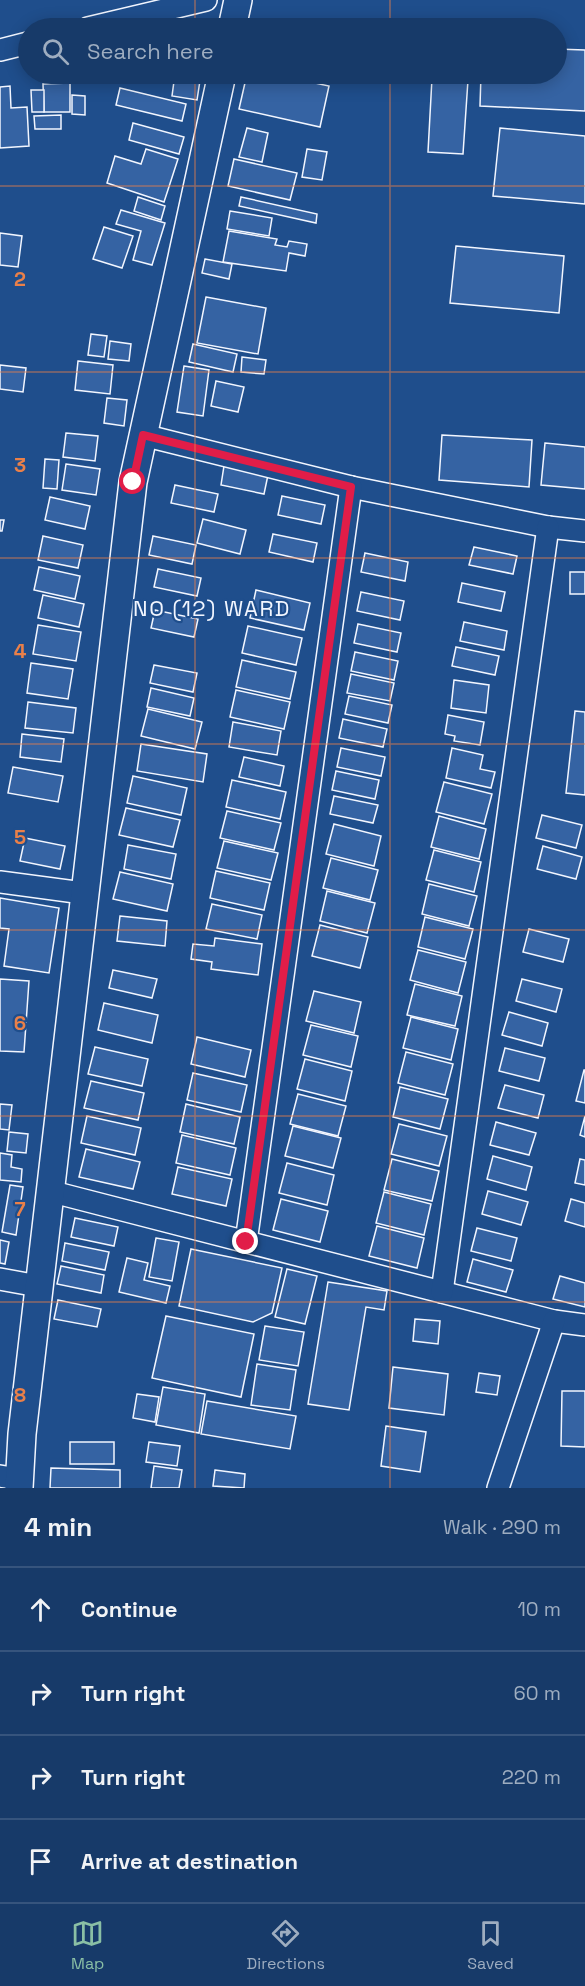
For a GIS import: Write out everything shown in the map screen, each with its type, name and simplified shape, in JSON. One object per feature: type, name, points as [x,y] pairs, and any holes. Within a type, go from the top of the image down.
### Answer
[{"type":"street","points":[[130,18],[206,0]]},
{"type":"street","points":[[234,18],[238,0]]},
{"type":"street","points":[[0,50],[18,46]]},
{"type":"street","points":[[13,1481],[22,1434],[83,893],[133,482],[220,84]]},
{"type":"street","points":[[143,435],[351,487],[548,527],[585,531]]},
{"type":"street","points":[[246,1242],[351,487]]},
{"type":"street","points":[[442,1293],[548,527]]},
{"type":"street","points":[[0,882],[83,893]]},
{"type":"street","points":[[49,1191],[442,1293],[554,1321],[585,1325]]},
{"type":"street","points":[[0,1280],[38,1286]]},
{"type":"street","points":[[498,1488],[554,1321]]},
{"type":"building","points":[[567,49],[585,50],[585,111],[480,106],[481,84],[567,84]]},
{"type":"building","points":[[43,84],[70,84],[70,112],[44,112]]},
{"type":"building","points":[[174,84],[199,84],[197,100],[172,96]]},
{"type":"building","points":[[245,84],[329,86],[320,127],[239,109]]},
{"type":"building","points":[[432,84],[468,84],[463,154],[428,152]]},
{"type":"building","points":[[10,86],[11,108],[27,107],[29,146],[0,148],[0,87]]},
{"type":"building","points":[[120,88],[186,104],[182,121],[116,105]]},
{"type":"building","points":[[31,90],[44,90],[44,112],[32,112]]},
{"type":"building","points":[[72,95],[85,96],[85,115],[72,114]]},
{"type":"building","points":[[61,115],[61,129],[35,129],[34,116]]},
{"type":"building","points":[[133,123],[184,137],[179,154],[129,140]]},
{"type":"building","points":[[247,128],[268,133],[262,162],[239,157]]},
{"type":"building","points":[[500,128],[585,136],[585,204],[493,196]]},
{"type":"building","points":[[146,149],[178,159],[164,202],[107,183],[115,156],[141,164]]},
{"type":"building","points":[[307,149],[327,152],[322,180],[302,177]]},
{"type":"building","points":[[234,159],[297,173],[290,200],[228,186]]},
{"type":"building","points":[[138,197],[165,206],[161,220],[134,211]]},
{"type":"building","points":[[241,197],[317,214],[316,223],[239,206]]},
{"type":"building","points":[[121,210],[165,223],[152,265],[133,260],[141,231],[116,224]]},
{"type":"building","points":[[230,211],[272,218],[269,236],[227,229]]},
{"type":"building","points":[[104,227],[133,236],[122,268],[93,259]]},
{"type":"building","points":[[229,231],[277,239],[275,245],[287,247],[289,241],[307,244],[305,256],[289,253],[286,271],[223,262]]},
{"type":"building","points":[[0,233],[22,236],[18,267],[0,265]]},
{"type":"building","points":[[456,246],[564,256],[559,313],[450,303]]},
{"type":"building","points":[[205,259],[232,264],[229,279],[202,273]]},
{"type":"building","points":[[206,297],[266,308],[258,354],[197,343]]},
{"type":"building","points":[[91,334],[107,336],[104,357],[88,355]]},
{"type":"building","points":[[110,341],[131,344],[129,361],[108,359]]},
{"type":"building","points":[[193,344],[237,354],[233,372],[189,362]]},
{"type":"building","points":[[242,357],[266,360],[264,374],[241,372]]},
{"type":"building","points":[[78,361],[113,365],[110,394],[75,390]]},
{"type":"building","points":[[0,365],[26,368],[23,392],[0,389]]},
{"type":"building","points":[[184,366],[209,370],[203,416],[177,412]]},
{"type":"building","points":[[216,381],[244,387],[238,412],[211,406]]},
{"type":"building","points":[[107,398],[127,400],[124,426],[104,423]]},
{"type":"building","points":[[66,433],[98,436],[95,461],[63,457]]},
{"type":"building","points":[[442,435],[532,440],[529,487],[439,480]]},
{"type":"building","points":[[545,443],[585,447],[585,489],[541,485]]},
{"type":"building","points":[[45,459],[59,460],[57,489],[43,488]]},
{"type":"building","points":[[66,464],[100,469],[96,495],[62,490]]},
{"type":"building","points":[[224,466],[268,475],[264,494],[221,485]]},
{"type":"building","points":[[175,485],[218,494],[214,512],[171,503]]},
{"type":"building","points":[[282,496],[325,505],[321,524],[278,515]]},
{"type":"building","points":[[50,497],[90,506],[85,529],[45,520]]},
{"type":"building","points":[[203,519],[246,530],[240,554],[197,543]]},
{"type":"building","points":[[0,520],[4,520],[2,531],[0,531]]},
{"type":"building","points":[[273,534],[317,543],[313,562],[269,552]]},
{"type":"building","points":[[43,536],[83,545],[78,568],[38,560]]},
{"type":"building","points":[[153,536],[196,545],[192,564],[149,555]]},
{"type":"building","points":[[474,547],[517,556],[513,574],[469,565]]},
{"type":"building","points":[[365,553],[408,562],[405,581],[361,572]]},
{"type":"building","points":[[39,567],[80,576],[75,599],[34,590]]},
{"type":"building","points":[[158,569],[201,578],[197,596],[154,587]]},
{"type":"building","points":[[570,572],[585,572],[585,594],[570,594]]},
{"type":"building","points":[[462,583],[505,592],[501,611],[458,602]]},
{"type":"building","points":[[256,590],[310,603],[304,630],[250,618]]},
{"type":"building","points":[[361,592],[404,601],[400,620],[357,611]]},
{"type":"building","points":[[43,595],[84,604],[79,627],[38,618]]},
{"type":"building","points":[[155,610],[198,619],[194,637],[151,628]]},
{"type":"building","points":[[464,622],[507,631],[504,650],[460,641]]},
{"type":"building","points":[[358,624],[401,633],[397,652],[354,643]]},
{"type":"building","points":[[38,625],[81,632],[76,661],[33,654]]},
{"type":"building","points":[[248,626],[302,638],[296,665],[242,653]]},
{"type":"building","points":[[456,647],[499,656],[495,675],[452,666]]},
{"type":"building","points":[[355,652],[398,661],[394,680],[351,671]]},
{"type":"building","points":[[242,660],[296,672],[290,699],[236,687]]},
{"type":"building","points":[[31,663],[73,669],[68,699],[27,693]]},
{"type":"building","points":[[154,665],[197,673],[193,692],[150,683]]},
{"type":"building","points":[[351,674],[394,683],[390,701],[347,693]]},
{"type":"building","points":[[454,680],[489,685],[486,713],[451,708]]},
{"type":"building","points":[[151,688],[194,698],[190,716],[147,707]]},
{"type":"building","points":[[236,690],[290,702],[284,729],[230,717]]},
{"type":"building","points":[[349,696],[392,705],[388,723],[345,714]]},
{"type":"building","points":[[28,702],[76,708],[73,733],[25,728]]},
{"type":"building","points":[[148,709],[202,722],[195,749],[141,736]]},
{"type":"building","points":[[575,711],[585,712],[585,795],[566,793]]},
{"type":"building","points":[[448,715],[484,722],[480,745],[454,741],[455,736],[445,734]]},
{"type":"building","points":[[343,719],[387,729],[383,747],[339,738]]},
{"type":"building","points":[[233,722],[281,731],[277,755],[229,747]]},
{"type":"building","points":[[22,734],[64,739],[61,762],[20,757]]},
{"type":"building","points":[[141,744],[207,754],[203,782],[137,771]]},
{"type":"building","points":[[341,748],[385,757],[381,776],[337,767]]},
{"type":"building","points":[[452,748],[483,755],[480,769],[495,772],[491,788],[446,778]]},
{"type":"building","points":[[244,757],[284,766],[280,786],[239,777]]},
{"type":"building","points":[[13,767],[63,776],[58,802],[8,793]]},
{"type":"building","points":[[336,771],[379,780],[375,799],[332,790]]},
{"type":"building","points":[[133,776],[187,788],[181,815],[127,803]]},
{"type":"building","points":[[232,780],[286,792],[280,819],[226,807]]},
{"type":"building","points":[[444,782],[492,794],[484,824],[436,812]]},
{"type":"building","points":[[334,796],[378,805],[373,823],[330,814]]},
{"type":"building","points":[[126,808],[180,820],[173,847],[119,835]]},
{"type":"building","points":[[227,811],[281,823],[274,850],[220,838]]},
{"type":"building","points":[[542,815],[582,825],[576,848],[536,838]]},
{"type":"building","points":[[439,816],[486,829],[479,859],[431,847]]},
{"type":"building","points":[[334,824],[381,836],[374,866],[326,854]]},
{"type":"building","points":[[25,838],[65,846],[60,869],[20,861]]},
{"type":"building","points":[[224,841],[278,853],[271,880],[217,868]]},
{"type":"building","points":[[128,845],[176,854],[171,879],[124,869]]},
{"type":"building","points":[[543,846],[582,857],[576,879],[537,869]]},
{"type":"building","points":[[434,850],[481,862],[474,892],[426,880]]},
{"type":"building","points":[[331,858],[378,870],[370,900],[323,888]]},
{"type":"building","points":[[216,871],[270,883],[264,910],[210,898]]},
{"type":"building","points":[[120,872],[173,884],[167,911],[113,899]]},
{"type":"building","points":[[429,884],[477,896],[469,926],[422,914]]},
{"type":"building","points":[[327,891],[375,903],[367,933],[320,921]]},
{"type":"building","points":[[0,898],[59,908],[49,973],[4,966],[9,929],[0,928]]},
{"type":"building","points":[[212,904],[262,915],[257,939],[206,929]]},
{"type":"building","points":[[120,916],[167,921],[165,946],[117,941]]},
{"type":"building","points":[[425,917],[473,929],[465,959],[418,947]]},
{"type":"building","points":[[320,925],[368,937],[360,968],[312,956]]},
{"type":"building","points":[[529,929],[569,939],[563,962],[523,952]]},
{"type":"building","points":[[215,938],[262,944],[258,975],[211,969],[212,962],[191,959],[193,944],[214,946]]},
{"type":"building","points":[[418,950],[466,962],[458,993],[410,980]]},
{"type":"building","points":[[113,970],[157,979],[152,998],[109,988]]},
{"type":"building","points":[[0,979],[29,981],[24,1052],[0,1051]]},
{"type":"building","points":[[522,979],[562,989],[556,1012],[516,1001]]},
{"type":"building","points":[[415,984],[462,996],[455,1026],[407,1015]]},
{"type":"building","points":[[314,991],[361,1002],[354,1033],[306,1021]]},
{"type":"building","points":[[104,1003],[158,1015],[152,1043],[98,1030]]},
{"type":"building","points":[[509,1012],[548,1023],[542,1046],[502,1035]]},
{"type":"building","points":[[411,1017],[458,1029],[451,1060],[403,1048]]},
{"type":"building","points":[[311,1025],[358,1036],[351,1067],[303,1055]]},
{"type":"building","points":[[197,1037],[251,1050],[245,1077],[191,1064]]},
{"type":"building","points":[[95,1047],[148,1059],[142,1086],[88,1074]]},
{"type":"building","points":[[505,1048],[545,1058],[539,1081],[499,1071]]},
{"type":"building","points":[[406,1052],[453,1064],[445,1095],[398,1083]]},
{"type":"building","points":[[305,1059],[352,1071],[345,1101],[297,1089]]},
{"type":"building","points":[[585,1070],[585,1103],[576,1101]]},
{"type":"building","points":[[193,1073],[247,1085],[241,1112],[187,1100]]},
{"type":"building","points":[[91,1081],[144,1093],[138,1120],[84,1108]]},
{"type":"building","points":[[505,1085],[544,1095],[538,1118],[498,1108]]},
{"type":"building","points":[[400,1087],[448,1099],[440,1129],[393,1117]]},
{"type":"building","points":[[298,1094],[346,1106],[338,1136],[290,1124]]},
{"type":"building","points":[[0,1104],[12,1105],[9,1130],[0,1129]]},
{"type":"building","points":[[186,1104],[240,1117],[234,1144],[180,1132]]},
{"type":"building","points":[[87,1116],[141,1128],[135,1155],[81,1143]]},
{"type":"building","points":[[585,1116],[585,1137],[580,1135]]},
{"type":"building","points":[[496,1122],[536,1133],[529,1155],[490,1145]]},
{"type":"building","points":[[399,1124],[447,1136],[439,1166],[391,1154]]},
{"type":"building","points":[[293,1126],[341,1138],[333,1168],[285,1156]]},
{"type":"building","points":[[9,1132],[28,1134],[26,1153],[7,1151]]},
{"type":"building","points":[[182,1135],[236,1148],[230,1175],[176,1163]]},
{"type":"building","points":[[86,1149],[140,1162],[133,1189],[79,1177]]},
{"type":"building","points":[[0,1153],[12,1155],[11,1167],[22,1169],[21,1182],[0,1180]]},
{"type":"building","points":[[493,1156],[532,1167],[526,1190],[487,1179]]},
{"type":"building","points":[[392,1159],[439,1171],[432,1201],[384,1190]]},
{"type":"building","points":[[580,1159],[585,1160],[585,1185],[575,1183]]},
{"type":"building","points":[[287,1163],[334,1175],[327,1205],[279,1193]]},
{"type":"building","points":[[178,1167],[232,1179],[226,1206],[172,1194]]},
{"type":"building","points":[[10,1185],[23,1187],[16,1235],[2,1232]]},
{"type":"building","points":[[488,1191],[528,1202],[521,1225],[482,1214]]},
{"type":"building","points":[[384,1192],[431,1204],[424,1235],[376,1223]]},
{"type":"building","points":[[281,1199],[328,1211],[320,1242],[273,1230]]},
{"type":"building","points":[[571,1199],[585,1203],[585,1227],[565,1221]]},
{"type":"building","points":[[75,1218],[118,1227],[114,1246],[71,1237]]},
{"type":"building","points":[[377,1226],[424,1238],[417,1268],[369,1256]]},
{"type":"building","points":[[477,1228],[517,1238],[511,1261],[471,1251]]},
{"type":"building","points":[[156,1238],[179,1242],[172,1281],[149,1277]]},
{"type":"building","points":[[0,1240],[9,1242],[5,1264],[0,1263]]},
{"type":"building","points":[[65,1243],[109,1252],[105,1270],[62,1261]]},
{"type":"building","points":[[191,1249],[282,1268],[272,1313],[253,1322],[179,1306]]},
{"type":"building","points":[[127,1258],[148,1263],[144,1280],[170,1286],[166,1303],[119,1292]]},
{"type":"building","points":[[473,1259],[513,1270],[506,1292],[467,1282]]},
{"type":"building","points":[[61,1266],[104,1275],[101,1293],[57,1284]]},
{"type":"building","points":[[287,1269],[317,1276],[305,1324],[275,1317]]},
{"type":"building","points":[[560,1276],[585,1283],[585,1307],[553,1299]]},
{"type":"building","points":[[328,1282],[387,1291],[384,1310],[366,1307],[349,1410],[308,1404]]},
{"type":"building","points":[[58,1300],[101,1309],[97,1327],[54,1319]]},
{"type":"building","points":[[166,1316],[254,1334],[241,1397],[152,1378]]},
{"type":"building","points":[[415,1319],[440,1321],[438,1344],[413,1341]]},
{"type":"building","points":[[265,1326],[304,1332],[298,1366],[259,1360]]},
{"type":"building","points":[[257,1364],[296,1370],[290,1410],[251,1405]]},
{"type":"building","points":[[393,1367],[448,1374],[444,1415],[389,1408]]},
{"type":"building","points":[[479,1373],[500,1376],[497,1395],[476,1392]]},
{"type":"building","points":[[163,1387],[205,1394],[199,1433],[156,1425]]},
{"type":"building","points":[[562,1391],[585,1391],[585,1447],[561,1446]]},
{"type":"building","points":[[137,1394],[159,1397],[155,1422],[133,1418]]},
{"type":"building","points":[[207,1401],[296,1416],[290,1449],[201,1434]]},
{"type":"building","points":[[386,1426],[426,1432],[420,1472],[381,1466]]},
{"type":"building","points":[[70,1442],[114,1442],[114,1464],[70,1464]]},
{"type":"building","points":[[149,1442],[180,1446],[177,1466],[146,1462]]},
{"type":"building","points":[[154,1466],[182,1470],[179,1488],[151,1488]]},
{"type":"building","points":[[51,1468],[120,1470],[120,1488],[50,1488]]},
{"type":"building","points":[[215,1470],[245,1474],[244,1488],[213,1486]]},
{"type":"district","name":"NO (12) WARD","points":[[212,608]]},
{"type":"route","points":[[133,482],[143,435],[351,487],[246,1242]]}]
